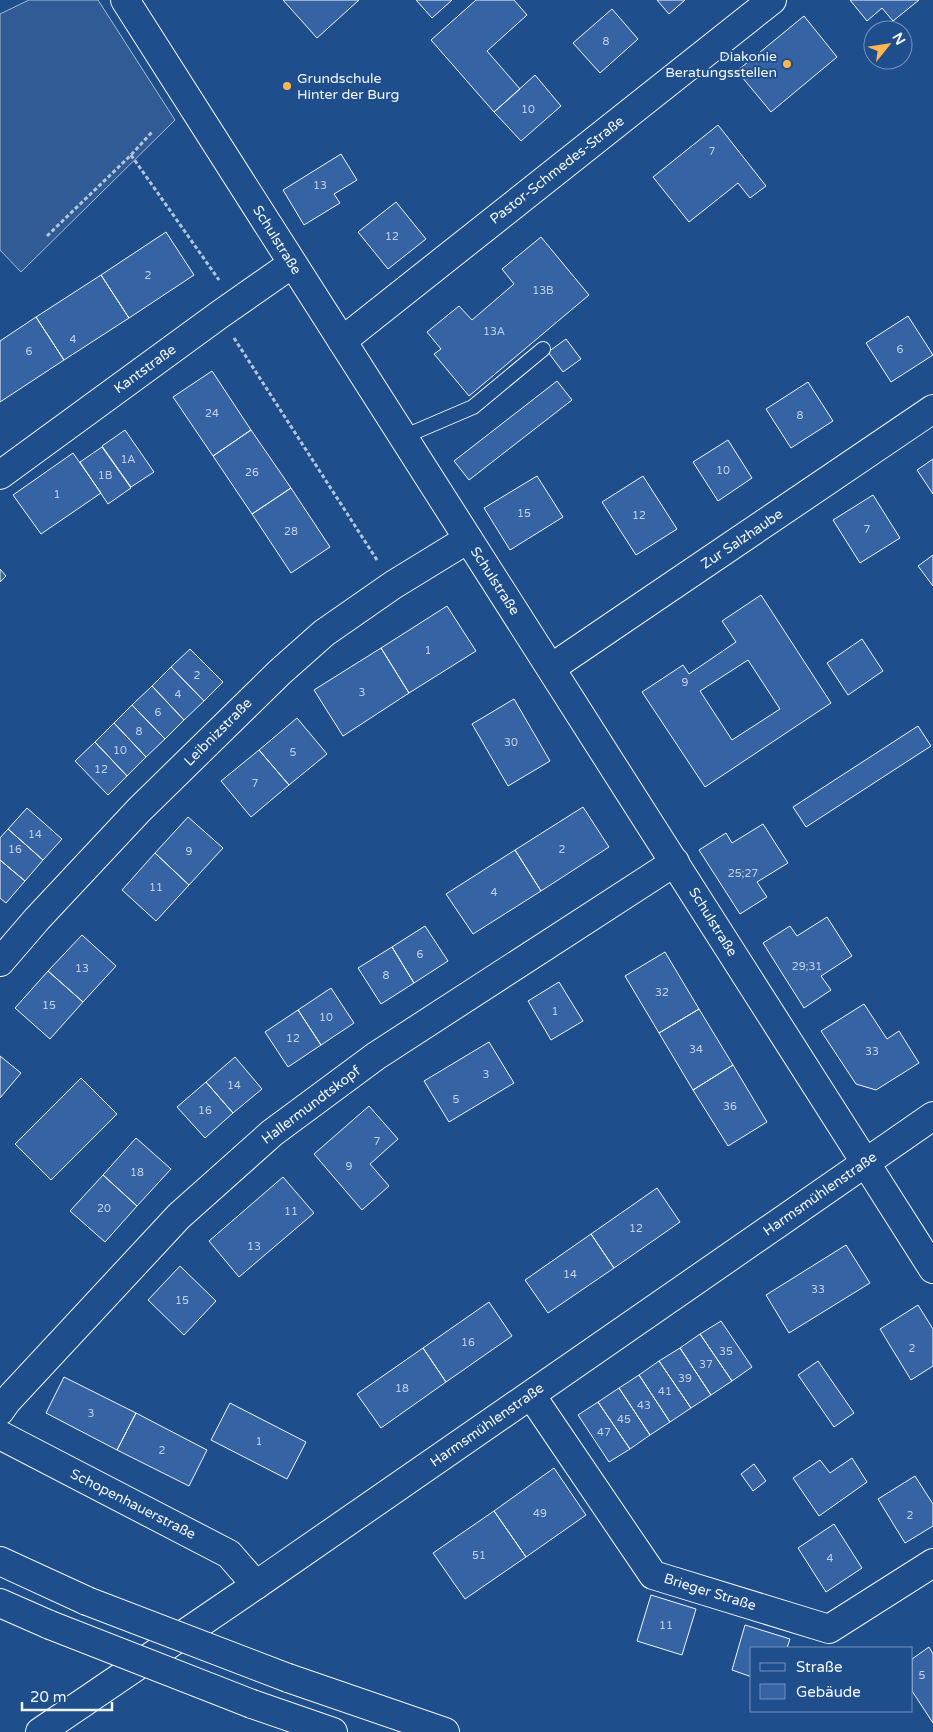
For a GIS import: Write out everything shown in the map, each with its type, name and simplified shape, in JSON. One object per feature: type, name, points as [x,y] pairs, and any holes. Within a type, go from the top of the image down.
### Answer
[{"type":"main road","name":"Schulstraße","points":[[125,0],[933,1269]]},
{"type":"main road","name":"Pastor-Schmedes-Straße","points":[[342,341],[772,0]]},
{"type":"main road","name":"Kantstraße","points":[[0,475],[227,309],[292,264]]},
{"type":"main road","name":"Zur Salzhaube","points":[[551,668],[933,409]]},
{"type":"main road","name":"Leibnizstraße","points":[[0,962],[37,919],[140,810],[242,708],[324,633],[393,586],[468,539]]},
{"type":"main road","name":"Hallermundtskopf","points":[[0,1411],[7,1401],[179,1216],[272,1133],[376,1056],[675,862]]},
{"type":"main road","name":"Harmsmühlenstraße","points":[[40,1732],[256,1585],[933,1116]]},
{"type":"main road","name":"Brieger Straße","points":[[531,1395],[652,1575],[829,1629],[933,1563]]},
{"type":"main road","name":"Schopenhauerstraße","points":[[0,1435],[229,1554],[256,1585]]},
{"type":"main road","points":[[0,1561],[86,1601],[288,1678],[445,1732]]},
{"type":"main road","points":[[0,1603],[50,1625],[252,1704],[333,1732]]},
{"type":"lane","points":[[403,438],[473,406],[543,349]]},
{"type":"path","points":[[47,236],[152,132]]},
{"type":"path","points":[[130,155],[227,309],[393,586]]},
{"type":"shaded area","points":[[29,0],[98,0],[175,120],[21,272],[0,250],[0,14]]},
{"type":"building","points":[[283,0],[359,0],[317,38]]},
{"type":"building","points":[[416,0],[452,0],[432,18]]},
{"type":"building","points":[[476,0],[514,0],[527,15],[487,51],[520,89],[494,112],[431,40]]},
{"type":"building","points":[[657,0],[685,0],[669,14]]},
{"type":"building","points":[[850,0],[919,0],[894,20],[882,8],[866,20]]},
{"type":"building","points":[[612,9],[638,39],[600,73],[573,43]]},
{"type":"building","name":"Diakonie Beratungsstellen","points":[[804,16],[837,57],[771,112],[737,71]]},
{"type":"building","points":[[535,75],[561,106],[521,141],[494,112]]},
{"type":"building","points":[[718,125],[766,186],[750,198],[738,183],[689,222],[653,177]]},
{"type":"building","points":[[341,154],[357,180],[334,194],[340,203],[304,225],[283,190]]},
{"type":"building","points":[[396,202],[426,239],[388,269],[358,232]]},
{"type":"building","points":[[166,232],[194,275],[129,318],[101,275]]},
{"type":"building","points":[[541,237],[589,295],[469,396],[434,354],[441,349],[427,332],[459,306],[472,320],[514,284],[502,269]]},
{"type":"building","points":[[101,275],[129,318],[64,360],[36,317]]},
{"type":"building","points":[[908,316],[933,355],[891,382],[866,343]]},
{"type":"building","points":[[36,317],[64,360],[0,402],[0,341]]},
{"type":"building","points":[[566,339],[581,359],[563,372],[548,352]]},
{"type":"building","points":[[212,371],[251,430],[213,456],[173,397]]},
{"type":"building","points":[[557,381],[572,400],[469,480],[454,461]]},
{"type":"building","points":[[808,382],[833,421],[791,448],[766,409]]},
{"type":"building","points":[[125,430],[154,472],[131,487],[102,446]]},
{"type":"building","points":[[251,430],[291,488],[252,514],[213,456]]},
{"type":"building","points":[[728,440],[752,478],[718,501],[693,462]]},
{"type":"building","points":[[102,447],[131,488],[108,504],[80,462]]},
{"type":"building","points":[[73,453],[101,493],[41,534],[13,495]]},
{"type":"building","points":[[933,459],[933,494],[917,470]]},
{"type":"building","points":[[537,476],[563,517],[510,550],[484,508]]},
{"type":"building","points":[[643,476],[677,529],[636,555],[602,502]]},
{"type":"building","points":[[291,488],[330,547],[291,573],[252,514]]},
{"type":"building","points":[[873,495],[900,538],[860,563],[833,520]]},
{"type":"building","points":[[933,555],[933,586],[918,566]]},
{"type":"building","points":[[0,569],[6,576],[0,582]]},
{"type":"building","points":[[761,595],[831,703],[705,787],[642,692],[683,665],[689,674],[736,642],[722,621]],"holes":[[[748,660],[780,709],[732,740],[700,691]]]},
{"type":"building","points":[[447,606],[476,651],[409,693],[381,648]]},
{"type":"building","points":[[862,639],[883,671],[848,695],[827,663]]},
{"type":"building","points":[[381,648],[409,693],[343,736],[314,690]]},
{"type":"building","points":[[190,649],[223,682],[204,701],[171,667]]},
{"type":"building","points":[[171,667],[204,701],[184,720],[152,686]]},
{"type":"building","points":[[152,686],[184,720],[165,739],[132,705]]},
{"type":"building","points":[[514,699],[550,761],[508,786],[472,724]]},
{"type":"building","points":[[132,705],[165,739],[146,757],[114,723]]},
{"type":"building","points":[[297,718],[327,754],[289,785],[259,750]]},
{"type":"building","points":[[114,723],[146,757],[127,776],[95,742]]},
{"type":"building","points":[[918,726],[931,746],[806,827],[793,807]]},
{"type":"building","points":[[95,742],[127,776],[108,795],[75,761]]},
{"type":"building","points":[[259,750],[289,785],[251,817],[221,781]]},
{"type":"building","points":[[583,807],[609,847],[541,891],[515,850]]},
{"type":"building","points":[[27,808],[62,839],[43,860],[8,829]]},
{"type":"building","points":[[188,817],[223,848],[189,885],[155,853]]},
{"type":"building","points":[[763,824],[788,863],[757,882],[767,897],[740,914],[699,850],[726,833],[732,843]]},
{"type":"building","points":[[8,829],[43,860],[25,881],[0,860],[0,838]]},
{"type":"building","points":[[515,850],[541,891],[473,934],[446,894]]},
{"type":"building","points":[[155,853],[189,885],[156,921],[122,890]]},
{"type":"building","points":[[0,860],[25,881],[6,903],[0,898]]},
{"type":"building","points":[[827,917],[852,956],[821,976],[831,990],[804,1008],[763,943],[790,926],[797,936]]},
{"type":"building","points":[[425,926],[448,961],[414,983],[392,947]]},
{"type":"building","points":[[82,935],[116,966],[83,1002],[48,971]]},
{"type":"building","points":[[392,947],[414,983],[381,1004],[358,968]]},
{"type":"building","points":[[665,952],[699,1009],[659,1033],[625,976]]},
{"type":"building","points":[[48,971],[83,1002],[50,1039],[15,1008]]},
{"type":"building","points":[[559,982],[583,1021],[551,1040],[528,1001]]},
{"type":"building","points":[[331,988],[354,1023],[321,1045],[298,1010]]},
{"type":"building","points":[[864,1004],[887,1039],[899,1031],[919,1063],[876,1090],[856,1084],[821,1031]]},
{"type":"building","points":[[699,1009],[733,1065],[693,1090],[659,1033]]},
{"type":"building","points":[[298,1010],[321,1045],[288,1067],[265,1032]]},
{"type":"building","points":[[489,1042],[514,1083],[449,1122],[424,1081]]},
{"type":"building","points":[[0,1056],[21,1073],[0,1098]]},
{"type":"building","points":[[235,1057],[262,1089],[233,1113],[206,1082]]},
{"type":"building","points":[[733,1065],[767,1122],[728,1146],[693,1090]]},
{"type":"building","points":[[81,1078],[117,1114],[51,1180],[15,1144]]},
{"type":"building","points":[[206,1082],[233,1113],[205,1138],[177,1107]]},
{"type":"building","points":[[369,1106],[398,1139],[370,1164],[389,1186],[362,1210],[314,1154]]},
{"type":"building","points":[[136,1138],[171,1169],[137,1206],[103,1175]]},
{"type":"building","points":[[103,1175],[137,1206],[105,1242],[70,1211]]},
{"type":"building","points":[[283,1177],[314,1213],[239,1277],[209,1241]]},
{"type":"building","points":[[657,1188],[680,1222],[614,1268],[591,1234]]},
{"type":"building","points":[[591,1234],[614,1268],[548,1313],[525,1280]]},
{"type":"building","points":[[846,1245],[870,1283],[789,1333],[766,1295]]},
{"type":"building","points":[[180,1266],[216,1301],[184,1335],[148,1300]]},
{"type":"building","points":[[489,1302],[512,1336],[446,1382],[423,1348]]},
{"type":"building","points":[[918,1305],[933,1329],[933,1366],[911,1380],[880,1329]]},
{"type":"building","points":[[721,1321],[752,1367],[732,1381],[700,1334]]},
{"type":"building","points":[[700,1334],[732,1381],[711,1395],[680,1348]]},
{"type":"building","points":[[423,1348],[446,1382],[381,1428],[357,1394]]},
{"type":"building","points":[[680,1348],[711,1395],[691,1408],[659,1361]]},
{"type":"building","points":[[659,1361],[691,1408],[670,1422],[639,1375]]},
{"type":"building","points":[[818,1361],[854,1413],[834,1427],[798,1375]]},
{"type":"building","points":[[639,1375],[670,1422],[650,1435],[619,1388]]},
{"type":"building","points":[[64,1377],[136,1413],[117,1450],[46,1413]]},
{"type":"building","points":[[619,1388],[650,1435],[630,1449],[598,1402]]},
{"type":"building","points":[[598,1402],[630,1449],[609,1462],[578,1415]]},
{"type":"building","points":[[230,1403],[306,1442],[287,1479],[211,1440]]},
{"type":"building","points":[[136,1413],[207,1450],[189,1486],[117,1450]]},
{"type":"building","points":[[852,1458],[867,1482],[819,1516],[793,1478],[820,1460],[830,1473]]},
{"type":"building","points":[[754,1464],[766,1481],[753,1491],[741,1474]]},
{"type":"building","points":[[554,1468],[586,1515],[526,1557],[494,1511]]},
{"type":"building","points":[[915,1476],[933,1504],[933,1526],[905,1543],[878,1499]]},
{"type":"building","points":[[494,1511],[526,1557],[465,1599],[433,1553]]},
{"type":"building","points":[[834,1524],[862,1568],[826,1592],[798,1548]]},
{"type":"building","points":[[651,1595],[696,1609],[682,1655],[637,1641]]},
{"type":"building","points":[[745,1625],[790,1639],[787,1647],[750,1647],[750,1676],[732,1670]]},
{"type":"building","points":[[929,1647],[933,1654],[933,1723],[913,1693],[913,1658]]},
{"type":"place","name":"Diakonie Beratungsstellen","points":[[787,64]]},
{"type":"place","name":"Grundschule Hinter der Burg","points":[[287,86]]}]
